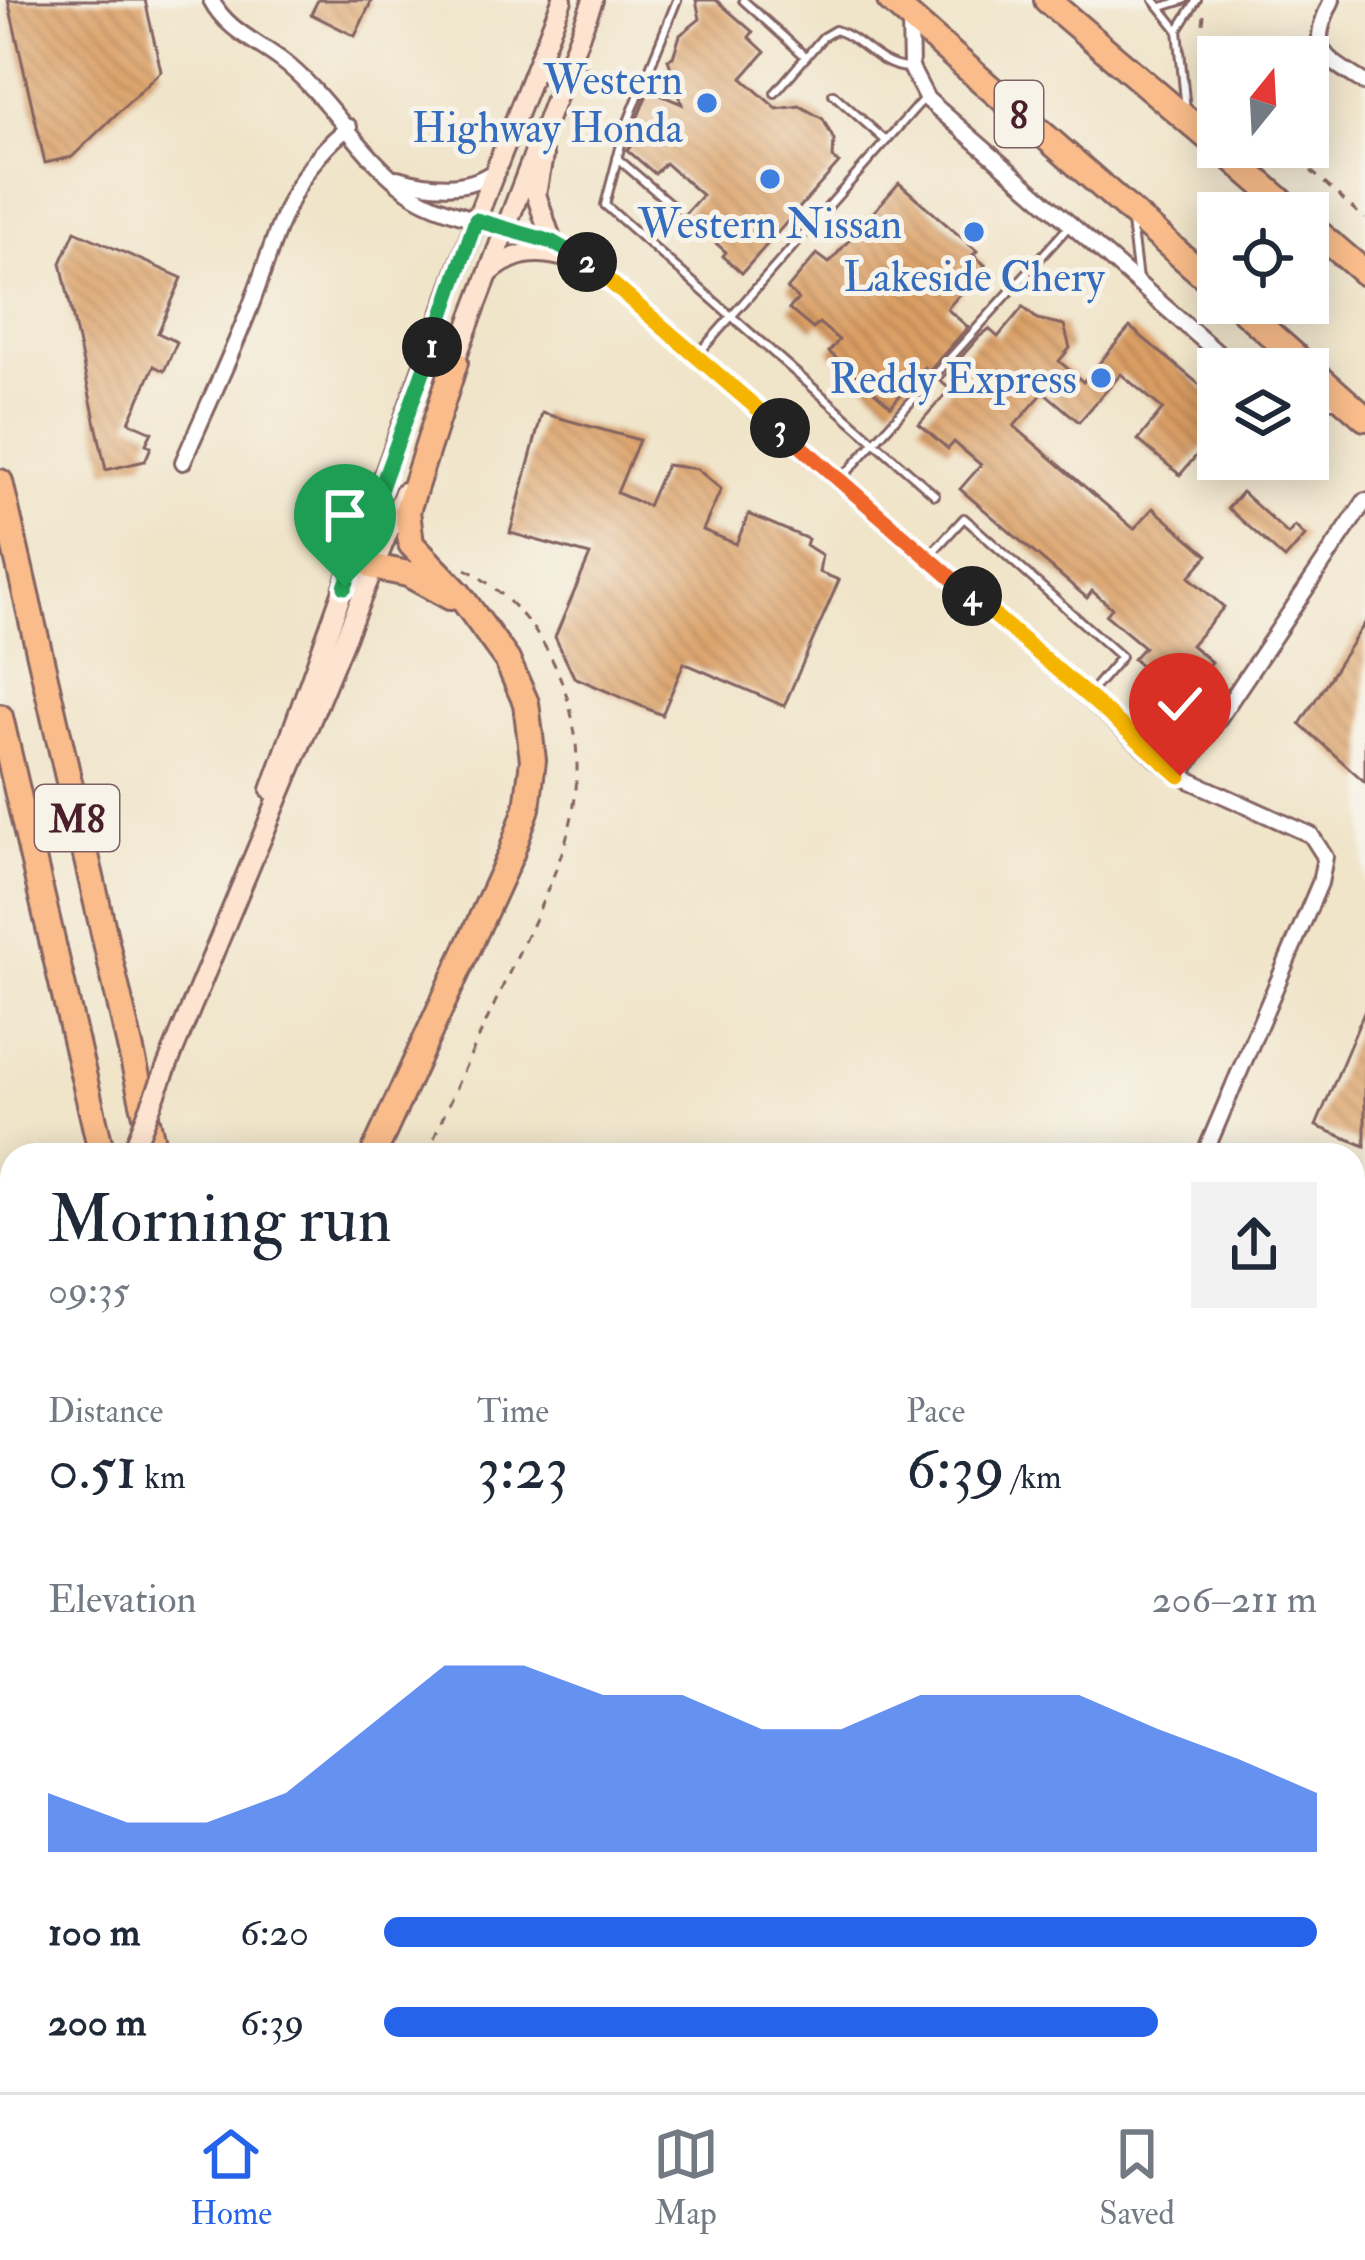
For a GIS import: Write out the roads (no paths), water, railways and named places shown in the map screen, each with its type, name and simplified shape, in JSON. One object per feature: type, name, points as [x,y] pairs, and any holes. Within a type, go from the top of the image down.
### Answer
[{"type":"highway","name":"8","points":[[890,0],[1197,270]]},
{"type":"highway","points":[[1047,0],[1197,129]]},
{"type":"highway","points":[[1242,168],[1270,192]]},
{"type":"highway","points":[[1329,242],[1365,274]]},
{"type":"highway","points":[[1258,324],[1365,418]]},
{"type":"highway","points":[[379,1143],[511,854],[527,808],[532,743],[526,704],[507,660],[476,615],[411,544],[407,526],[407,511],[455,362]]},
{"type":"highway","name":"M8","points":[[0,482],[151,1143]]},
{"type":"highway","points":[[374,567],[400,571],[430,584],[476,615]]},
{"type":"highway","name":"M8","points":[[0,717],[99,1143]]},
{"type":"main road","points":[[238,892],[292,727],[476,220],[562,0]]},
{"type":"main road","points":[[136,1143],[319,706],[593,0]]},
{"type":"main road","points":[[552,242],[536,184],[566,70]]},
{"type":"main road","points":[[476,220],[504,228]]},
{"type":"main road","points":[[487,274],[514,255],[536,252],[595,267]]},
{"type":"main road","points":[[292,727],[359,578],[374,567]]},
{"type":"street","points":[[211,0],[228,25],[308,81],[392,176],[421,200],[476,220]]},
{"type":"street","points":[[1319,36],[1332,0]]},
{"type":"street","points":[[910,18],[911,68],[925,96],[1212,348]]},
{"type":"street","points":[[1329,58],[1365,83]]},
{"type":"street","points":[[183,462],[248,312],[293,191],[309,165],[349,127]]},
{"type":"street","points":[[392,176],[440,186],[479,180],[494,171]]},
{"type":"street","points":[[504,228],[552,242],[595,267],[1180,776],[1299,828],[1321,845],[1325,857],[1320,883],[1209,1143]]},
{"type":"street","points":[[1329,400],[1345,400]]},
{"type":"street","points":[[1180,776],[1364,506]]},
{"type":"lane","points":[[677,0],[625,129],[605,205],[935,495]]},
{"type":"lane","points":[[743,0],[806,57]]},
{"type":"lane","points":[[1154,0],[1178,30],[1187,120]]},
{"type":"lane","points":[[1162,7],[1184,0]]},
{"type":"lane","points":[[1178,30],[1196,3]]},
{"type":"lane","points":[[775,93],[835,30],[894,67],[911,68]]},
{"type":"lane","points":[[566,70],[584,70],[642,93]]},
{"type":"lane","points":[[832,94],[886,141]]},
{"type":"lane","points":[[697,356],[925,96]]},
{"type":"lane","points":[[617,158],[675,208]]},
{"type":"lane","points":[[1129,210],[1139,284]]},
{"type":"lane","points":[[840,481],[1071,224]]},
{"type":"lane","points":[[927,557],[964,518],[1121,657],[1086,697]]},
{"type":"place","name":"Western Highway Honda","points":[[707,103]]},
{"type":"place","name":"Western Nissan","points":[[770,179]]},
{"type":"place","name":"Lakeside Chery","points":[[974,232]]},
{"type":"place","name":"Reddy Express","points":[[1101,378]]}]
